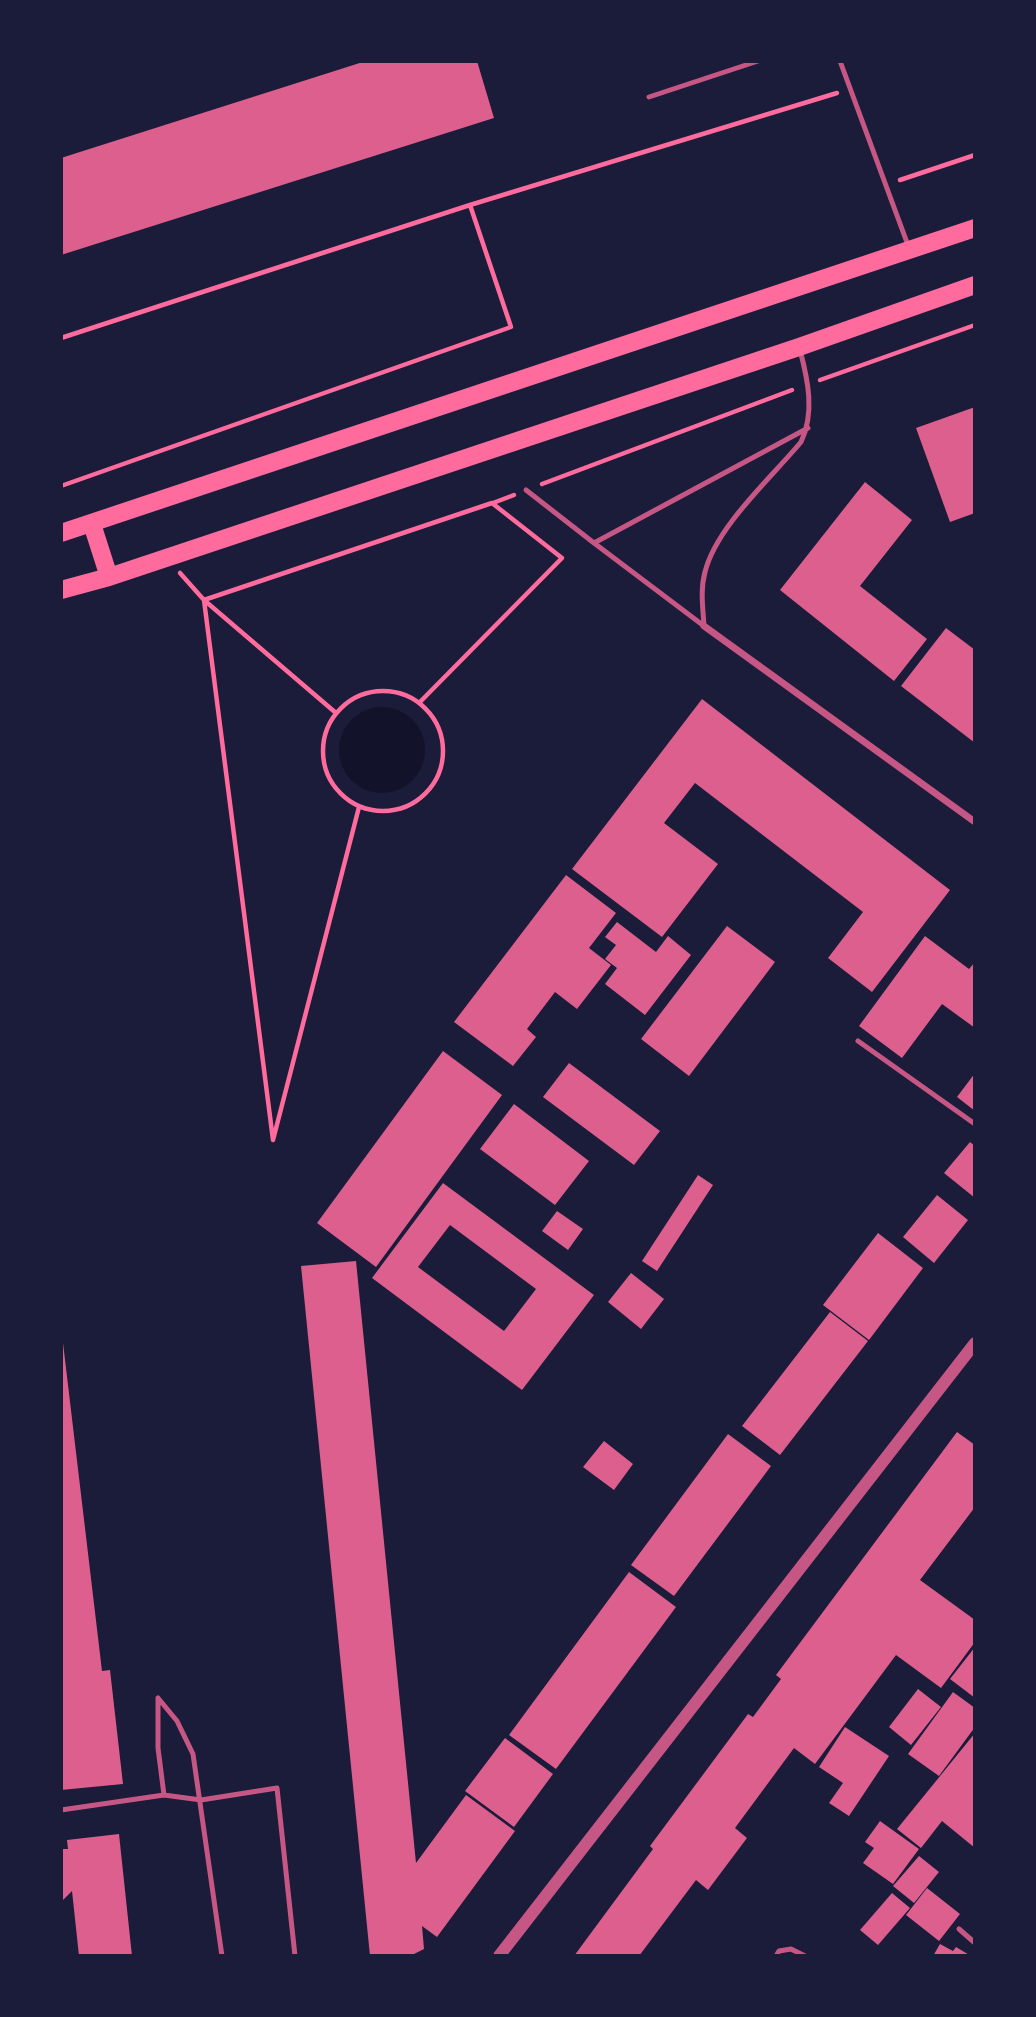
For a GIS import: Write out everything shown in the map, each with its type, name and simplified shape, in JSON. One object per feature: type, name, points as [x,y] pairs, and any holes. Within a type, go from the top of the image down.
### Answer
[{"type":"main road","points":[[61,533],[975,228]]},
{"type":"main road","points":[[61,590],[109,577],[799,347],[975,285]]},
{"type":"main road","points":[[92,524],[109,577]]},
{"type":"street","points":[[704,626],[975,822]]},
{"type":"street","points":[[499,1956],[975,1343]]},
{"type":"lane","points":[[649,97],[758,61]]},
{"type":"lane","points":[[840,61],[910,251]]},
{"type":"lane","points":[[704,626],[702,591],[711,553],[729,527],[801,442],[808,428],[809,384],[799,347]]},
{"type":"lane","points":[[594,543],[808,428]]},
{"type":"lane","points":[[526,490],[704,626]]},
{"type":"lane","points":[[858,1041],[975,1124]]},
{"type":"lane","points":[[163,1795],[158,1748],[158,1698],[177,1721],[193,1754],[222,1956]]},
{"type":"lane","points":[[61,1811],[163,1795],[201,1800],[277,1788],[295,1956]]},
{"type":"lane","points":[[959,1929],[975,1943]]},
{"type":"lane","points":[[776,1956],[779,1951],[791,1949],[805,1956]]},
{"type":"path","points":[[61,338],[470,205],[850,89]]},
{"type":"path","points":[[886,184],[975,155]]},
{"type":"path","points":[[61,486],[511,327],[470,205]]},
{"type":"path","points":[[204,600],[492,503],[975,325]]},
{"type":"path","points":[[419,703],[562,558],[492,503]]},
{"type":"path","points":[[204,600],[335,713]]},
{"type":"path","points":[[204,600],[274,1140],[359,807]]},
{"type":"path","points":[[385,691],[403,694],[419,703],[433,717],[441,734],[443,754],[439,773],[430,789],[415,802],[397,810],[378,811],[359,807],[344,797],[331,783],[324,766],[322,747],[326,729],[335,713],[349,701],[366,693],[385,691]]},
{"type":"shaded area","points":[[382,707],[406,714],[418,726],[425,750],[418,774],[406,786],[382,793],[358,786],[346,774],[339,750],[346,726],[358,714]]},
{"type":"building","points":[[366,61],[477,61],[494,118],[61,255],[61,158]]},
{"type":"building","points":[[975,407],[975,513],[950,522],[916,428]]},
{"type":"building","points":[[865,482],[912,520],[860,586],[927,639],[894,681],[780,590]]},
{"type":"building","points":[[946,628],[975,650],[975,743],[901,686]]},
{"type":"building","points":[[702,699],[950,890],[872,992],[828,958],[863,912],[695,783],[664,823],[718,864],[662,937],[572,869]]},
{"type":"building","points":[[566,875],[616,913],[589,948],[611,965],[577,1009],[555,992],[527,1029],[536,1037],[513,1066],[454,1022]]},
{"type":"building","points":[[617,922],[656,952],[668,936],[691,955],[645,1015],[605,984],[617,968],[605,959],[616,945],[605,937]]},
{"type":"building","points":[[727,926],[775,962],[689,1076],[641,1039]]},
{"type":"building","points":[[925,936],[969,969],[975,962],[975,1028],[942,1004],[902,1058],[859,1026]]},
{"type":"building","points":[[443,1051],[502,1095],[376,1267],[317,1223]]},
{"type":"building","points":[[569,1063],[660,1131],[634,1165],[543,1097]]},
{"type":"building","points":[[975,1073],[975,1111],[957,1097]]},
{"type":"building","points":[[514,1104],[589,1161],[555,1205],[480,1149]]},
{"type":"building","points":[[970,1142],[975,1146],[975,1198],[944,1173]]},
{"type":"building","points":[[698,1175],[713,1185],[657,1271],[642,1261]]},
{"type":"building","points":[[443,1183],[594,1295],[522,1390],[372,1278]],"holes":[[[450,1225],[536,1289],[504,1331],[418,1267]]]},
{"type":"building","points":[[937,1195],[968,1220],[934,1263],[903,1237]]},
{"type":"building","points":[[557,1211],[583,1229],[568,1250],[542,1231]]},
{"type":"building","points":[[878,1233],[923,1268],[869,1340],[823,1305]]},
{"type":"building","points":[[356,1261],[416,1863],[466,1795],[515,1831],[437,1937],[422,1926],[424,1949],[410,1956],[370,1956],[301,1266]]},
{"type":"building","points":[[631,1273],[664,1299],[641,1329],[608,1302]]},
{"type":"building","points":[[830,1312],[868,1341],[780,1455],[742,1426]]},
{"type":"building","points":[[61,1326],[102,1671],[110,1670],[123,1784],[61,1790]]},
{"type":"building","points":[[957,1432],[975,1445],[975,1507],[920,1580],[975,1620],[975,1642],[941,1688],[896,1655],[815,1764],[794,1748],[735,1828],[747,1838],[708,1890],[696,1880],[639,1956],[574,1956],[653,1849],[650,1846],[748,1714],[753,1717],[781,1679],[776,1675]]},
{"type":"building","points":[[728,1434],[771,1466],[674,1596],[631,1565]]},
{"type":"building","points":[[604,1441],[633,1464],[614,1490],[583,1467]]},
{"type":"building","points":[[629,1572],[676,1607],[556,1769],[509,1735]]},
{"type":"building","points":[[975,1647],[975,1698],[950,1679]]},
{"type":"building","points":[[918,1689],[941,1707],[911,1745],[889,1727]]},
{"type":"building","points":[[953,1692],[975,1708],[975,1727],[939,1776],[908,1754]]},
{"type":"building","points":[[845,1727],[889,1756],[849,1816],[829,1803],[843,1783],[819,1767]]},
{"type":"building","points":[[975,1733],[975,1848],[942,1821],[921,1848],[897,1829]]},
{"type":"building","points":[[505,1738],[553,1774],[514,1827],[465,1791]]},
{"type":"building","points":[[880,1821],[919,1849],[893,1884],[863,1863],[874,1848],[865,1842]]},
{"type":"building","points":[[119,1834],[132,1956],[79,1956],[72,1891],[61,1902],[61,1849],[68,1849],[67,1840]]},
{"type":"building","points":[[919,1856],[939,1872],[914,1903],[893,1886]]},
{"type":"building","points":[[927,1888],[960,1914],[939,1941],[906,1915]]},
{"type":"building","points":[[892,1893],[910,1908],[878,1945],[860,1930]]},
{"type":"building","points":[[940,1944],[953,1951],[956,1947],[971,1956],[933,1956]]}]
